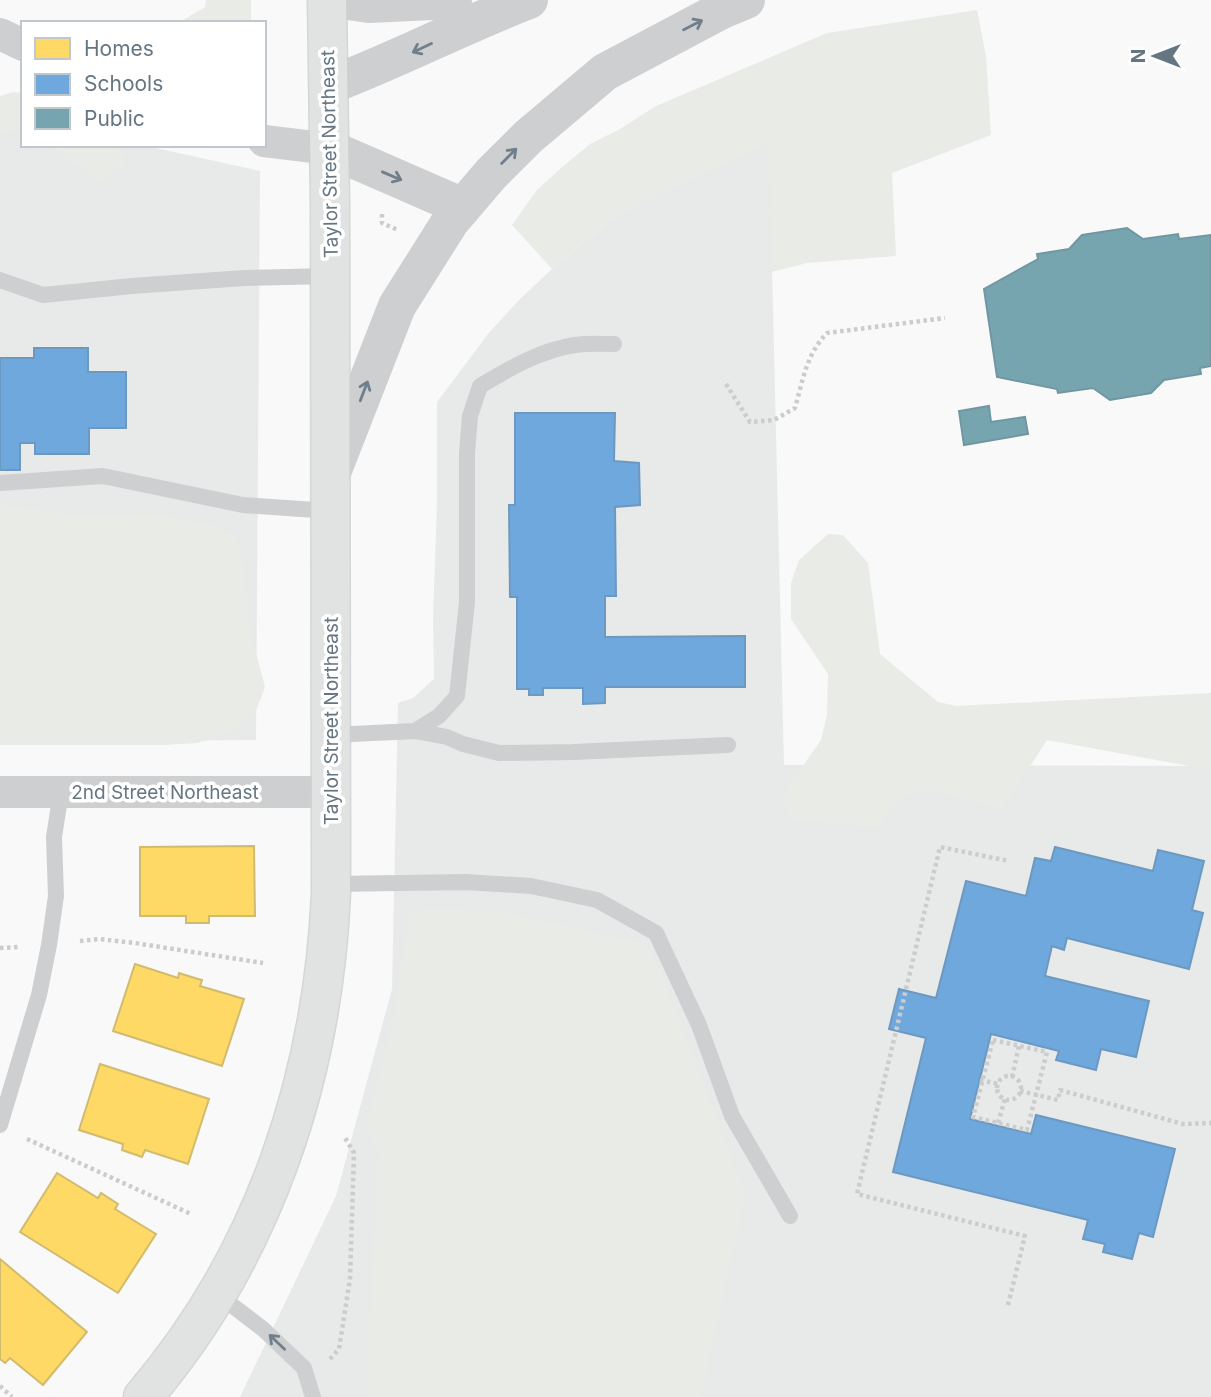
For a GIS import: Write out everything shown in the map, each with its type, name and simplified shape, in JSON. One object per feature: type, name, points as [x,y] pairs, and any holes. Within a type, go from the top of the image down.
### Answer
[{"type":"main road","name":"Taylor Street Northeast","points":[[143,1397],[176,1355],[217,1294],[267,1195],[303,1090],[323,990],[329,942],[331,884],[330,149],[327,0]]},
{"type":"street","points":[[341,0],[455,9],[529,0]]},
{"type":"street","points":[[330,494],[397,306],[422,264],[463,206],[528,137],[605,72],[746,0]]},
{"type":"street","points":[[328,86],[383,65],[455,9]]},
{"type":"street","points":[[0,34],[21,44]]},
{"type":"street","points":[[266,141],[330,149],[463,206]]},
{"type":"street","name":"2nd Street Northeast","points":[[0,792],[331,792]]},
{"type":"lane","points":[[0,280],[43,295],[244,278],[330,276]]},
{"type":"lane","points":[[415,731],[439,716],[457,696],[467,602],[468,441],[470,416],[480,386],[521,362],[559,348],[578,344],[614,345]]},
{"type":"lane","points":[[0,483],[103,476],[243,505],[330,494]]},
{"type":"lane","points":[[331,735],[415,731],[447,737],[499,753],[728,745]]},
{"type":"lane","points":[[0,1125],[39,995],[49,945],[56,896],[54,837],[61,792]]},
{"type":"lane","points":[[331,884],[466,882],[531,886],[597,900],[656,933],[699,1025],[732,1116],[790,1216]]},
{"type":"lane","points":[[217,1294],[263,1329],[304,1368],[310,1389]]},
{"type":"path","points":[[726,384],[750,422],[774,420],[795,408],[804,370],[817,343],[827,333],[945,318]]},
{"type":"path","points":[[1008,1305],[1025,1236],[857,1195],[940,847],[1009,861]]},
{"type":"path","points":[[135,943],[262,963]]},
{"type":"path","points":[[993,1040],[1046,1052],[1027,1130],[972,1116],[981,1080],[993,1040]]},
{"type":"path","points":[[1012,1077],[1019,1046]]},
{"type":"path","points":[[1004,1077],[1012,1077],[1019,1081],[1020,1091],[1015,1098],[1005,1099],[998,1094],[998,1084],[1004,1077]]},
{"type":"path","points":[[981,1080],[998,1084]]},
{"type":"path","points":[[1020,1091],[1058,1100],[1060,1090],[1183,1124],[1211,1123]]},
{"type":"path","points":[[998,1123],[1005,1099]]},
{"type":"path","points":[[310,1389],[339,1349],[350,1279],[354,1153],[344,1136]]},
{"type":"path","points":[[22,1137],[43,1144],[191,1214]]},
{"type":"path","points":[[0,1386],[12,1397]]},
{"type":"shaded area","points":[[206,0],[251,0],[251,21],[181,21],[205,7]]},
{"type":"shaded area","points":[[977,10],[986,56],[991,135],[892,173],[896,256],[807,263],[771,272],[769,142],[618,214],[552,269],[512,225],[537,190],[590,144],[656,106],[827,33]]},
{"type":"shaded area","points":[[21,93],[21,132],[14,130],[0,134],[0,96]]},
{"type":"shaded area","points":[[0,115],[21,120],[21,147],[151,147],[260,171],[256,740],[0,742]]},
{"type":"shaded area","points":[[769,141],[784,765],[1211,766],[1211,1397],[240,1397],[336,1196],[392,989],[398,703],[413,698],[434,679],[437,402],[488,334],[519,300],[618,214]]},
{"type":"shaded area","points":[[54,147],[121,147],[126,170],[113,168],[108,181],[97,181]]},
{"type":"shaded area","points":[[0,504],[71,515],[154,514],[220,527],[235,537],[242,555],[252,638],[265,687],[256,711],[233,732],[197,743],[0,745]]},
{"type":"shaded area","points":[[828,534],[843,535],[868,563],[880,654],[938,702],[956,706],[1211,693],[1211,770],[1047,740],[1002,810],[955,797],[917,792],[898,800],[879,828],[792,820],[783,803],[788,787],[821,740],[827,715],[828,674],[791,619],[791,583],[799,560]]},
{"type":"shaded area","points":[[431,909],[496,911],[644,943],[657,961],[746,1195],[701,1397],[369,1397],[368,1345],[378,1153],[365,1125],[393,1022],[409,914]]},
{"type":"building: Homes","points":[[254,846],[255,916],[209,916],[209,923],[186,923],[186,916],[140,916],[140,847]]},
{"type":"building: Homes","points":[[135,964],[178,978],[179,973],[202,980],[200,986],[244,999],[222,1066],[113,1031]]},
{"type":"building: Homes","points":[[100,1064],[209,1099],[188,1164],[145,1150],[142,1157],[122,1150],[123,1144],[79,1130]]},
{"type":"building: Homes","points":[[57,1173],[98,1198],[101,1193],[118,1204],[115,1209],[156,1234],[118,1293],[20,1232]]},
{"type":"building: Homes","points":[[0,1259],[87,1332],[43,1385],[10,1358],[5,1363],[0,1359]]},
{"type":"building: Schools","points":[[34,348],[88,348],[88,372],[126,372],[126,428],[89,428],[89,454],[35,454],[35,443],[20,443],[20,470],[0,470],[0,358],[34,358]]},
{"type":"building: Schools","points":[[515,413],[615,413],[614,461],[639,463],[640,505],[615,507],[616,596],[605,596],[605,637],[745,636],[745,687],[605,687],[605,703],[583,704],[583,688],[543,688],[543,695],[529,695],[529,689],[517,689],[517,597],[510,597],[509,505],[515,505]]},
{"type":"building: Schools","points":[[1055,847],[1153,871],[1158,850],[1204,861],[1192,910],[1203,913],[1189,969],[1067,938],[1064,950],[1052,946],[1045,976],[1149,1001],[1136,1057],[1101,1049],[1096,1070],[1056,1060],[1059,1051],[991,1034],[970,1119],[1031,1134],[1036,1115],[1175,1149],[1153,1237],[1139,1233],[1132,1259],[1103,1252],[1105,1244],[1083,1239],[1088,1220],[893,1172],[926,1038],[889,1029],[899,989],[936,998],[966,881],[1026,896],[1035,858],[1051,861]]},
{"type":"building: Public","points":[[1127,228],[1143,239],[1178,234],[1179,239],[1211,235],[1211,366],[1200,368],[1201,374],[1164,380],[1151,393],[1110,400],[1093,388],[1058,393],[1057,389],[997,377],[984,289],[1038,259],[1037,254],[1069,249],[1082,235]]},
{"type":"building: Public","points":[[989,406],[991,422],[1025,417],[1028,434],[964,445],[959,411]]}]
